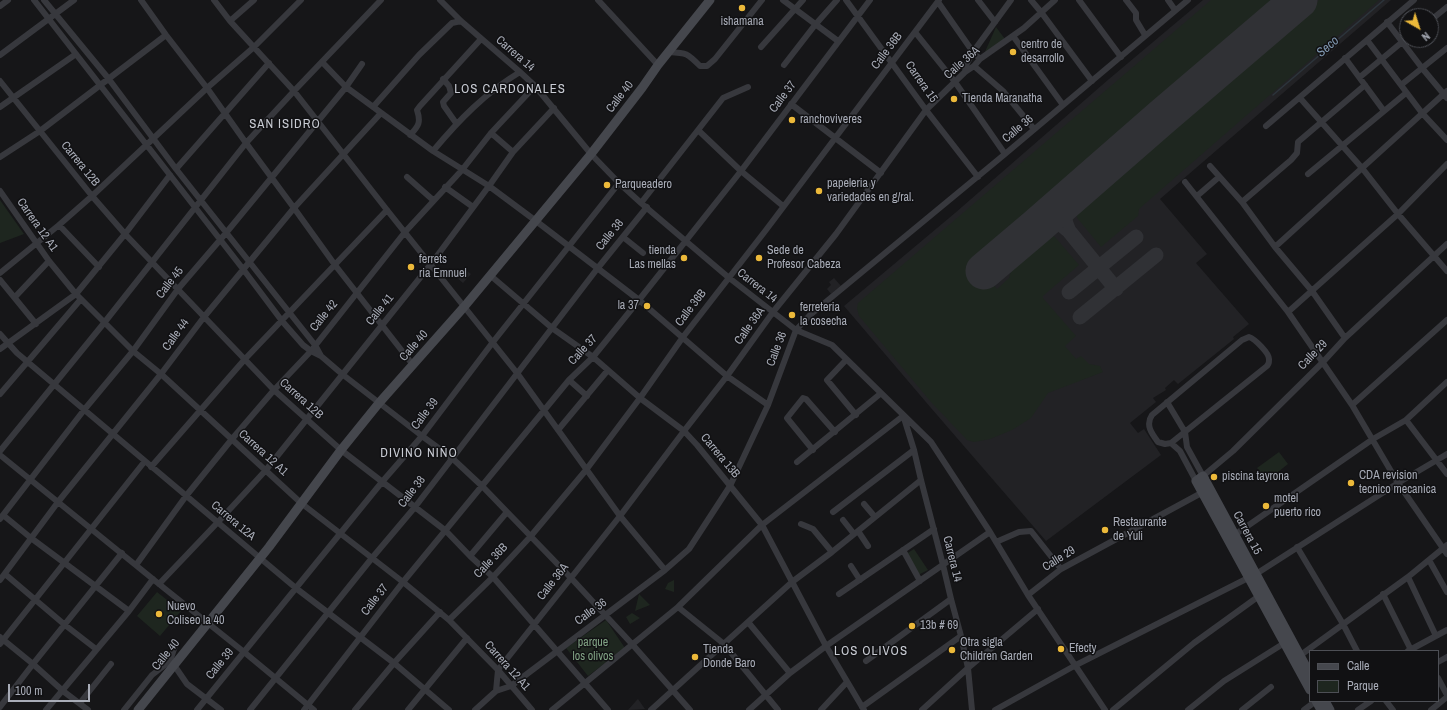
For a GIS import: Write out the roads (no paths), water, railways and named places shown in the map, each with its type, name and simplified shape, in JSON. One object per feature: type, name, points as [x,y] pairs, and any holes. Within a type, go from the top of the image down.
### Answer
[{"type":"street","points":[[0,6],[8,0]]},
{"type":"street","points":[[34,0],[195,206],[282,321],[304,345],[311,351],[321,356],[379,403],[452,458],[483,487],[571,578],[690,710]]},
{"type":"street","points":[[44,0],[108,78],[248,262],[315,345],[321,356]]},
{"type":"street","points":[[0,55],[74,0]]},
{"type":"street","points":[[141,0],[207,88],[246,144],[356,294],[413,365]]},
{"type":"street","points":[[214,0],[230,21],[294,91],[493,342],[545,411],[620,516],[665,570]]},
{"type":"street","points":[[230,21],[254,0]]},
{"type":"street","points":[[0,272],[59,225],[92,196],[207,88],[254,47],[302,0]]},
{"type":"street","points":[[0,451],[246,144],[294,91],[381,0]]},
{"type":"street","name":"Carrera 14","points":[[440,0],[461,21],[535,86],[591,154],[641,203],[728,277],[796,330],[832,345],[903,416],[914,450],[920,480],[944,564],[951,599],[961,636],[968,668],[972,710]]},
{"type":"street","points":[[598,0],[658,65]]},
{"type":"street","name":"Calle 40","points":[[138,710],[260,558],[341,450],[379,403],[464,307],[591,154],[658,65],[710,0]]},
{"type":"street","points":[[669,52],[686,53],[700,66],[707,66],[715,59],[762,0]]},
{"type":"street","points":[[783,0],[794,10],[838,42]]},
{"type":"street","points":[[761,47],[803,0]]},
{"type":"street","points":[[784,65],[815,24],[837,0]]},
{"type":"street","name":"Carrera 15","points":[[846,0],[926,110],[978,177]]},
{"type":"street","name":"Calle 37","points":[[306,708],[404,582],[569,380],[593,357],[639,300],[740,171],[870,0]]},
{"type":"street","points":[[978,0],[995,22]]},
{"type":"street","points":[[965,72],[966,65],[973,52],[1011,0]]},
{"type":"street","points":[[1031,0],[1092,81]]},
{"type":"street","name":"Calle 36A","points":[[498,670],[620,516],[727,376],[773,312],[836,234],[926,110],[980,59],[1013,36],[1055,0]]},
{"type":"street","points":[[1079,0],[1121,57]]},
{"type":"street","points":[[1126,0],[1136,14],[1136,20],[1145,35]]},
{"type":"street","points":[[1168,0],[1175,10]]},
{"type":"street","name":"Calle 36","points":[[475,710],[496,691],[510,686],[605,616],[665,570],[689,549],[730,486],[768,405],[796,330],[810,315],[978,177],[1188,0]]},
{"type":"street","points":[[1266,126],[1414,0]]},
{"type":"street","points":[[939,1],[973,52],[980,59]]},
{"type":"street","name":"Calle 36B","points":[[449,620],[493,577],[530,537],[586,470],[728,277],[939,1]]},
{"type":"street","points":[[1439,14],[1447,7]]},
{"type":"street","points":[[452,23],[454,14]]},
{"type":"street","points":[[373,107],[419,55],[452,23],[461,21]]},
{"type":"street","points":[[1387,22],[1399,34]]},
{"type":"street","points":[[915,32],[955,82],[1005,154]]},
{"type":"street","points":[[0,157],[40,131],[166,35]]},
{"type":"street","points":[[1013,36],[1063,105]]},
{"type":"street","points":[[410,135],[418,126],[420,119],[417,110],[443,79],[481,39]]},
{"type":"street","points":[[1367,40],[1406,93],[1447,140]]},
{"type":"street","points":[[1360,77],[1399,45]]},
{"type":"street","points":[[1275,247],[1422,113],[1446,94],[1422,68],[1410,48]]},
{"type":"street","points":[[1401,85],[1447,48]]},
{"type":"street","points":[[0,107],[76,54]]},
{"type":"street","points":[[1345,58],[1384,111]]},
{"type":"street","points":[[322,62],[346,87],[410,135],[462,170],[489,186],[536,221],[639,300],[727,376],[768,405]]},
{"type":"street","points":[[176,169],[269,63]]},
{"type":"street","name":"Calle 45","points":[[2,517],[84,410],[133,351],[178,289],[346,87],[362,64]]},
{"type":"street","points":[[974,66],[1003,91],[1034,129]]},
{"type":"street","points":[[433,151],[456,123],[500,84],[520,72]]},
{"type":"street","points":[[443,79],[449,86],[450,93],[443,102],[444,106],[456,123]]},
{"type":"street","name":"Carrera 12B","points":[[0,81],[92,196],[152,262],[274,390],[341,450],[446,531],[493,577],[608,710]]},
{"type":"street","points":[[1242,202],[1297,153],[1298,142],[1365,85]]},
{"type":"street","name":"Calle 42","points":[[136,565],[186,496],[274,390],[311,351],[405,232],[462,170],[491,133],[535,86]]},
{"type":"street","points":[[641,203],[723,98],[748,87]]},
{"type":"street","points":[[1308,174],[1406,93]]},
{"type":"street","points":[[1300,98],[1362,168],[1398,214],[1447,271]]},
{"type":"street","points":[[791,104],[880,173]]},
{"type":"street","name":"Calle 41","points":[[159,584],[266,470],[430,264],[473,208],[513,152],[554,108]]},
{"type":"street","name":"Calle 44","points":[[0,580],[58,502],[161,374],[204,316],[294,208],[380,113]]},
{"type":"street","points":[[698,130],[740,171],[783,206]]},
{"type":"street","points":[[491,133],[513,152]]},
{"type":"street","points":[[1288,312],[1398,214],[1447,164]]},
{"type":"street","points":[[1210,166],[1242,202],[1275,247],[1312,291],[1345,338]]},
{"type":"street","points":[[0,349],[76,294],[126,234],[170,175]]},
{"type":"street","points":[[1197,196],[1219,176]]},
{"type":"street","points":[[407,177],[433,200]]},
{"type":"street","points":[[1185,182],[1288,312],[1352,405],[1398,482],[1445,546],[1447,554]]},
{"type":"street","name":"Calle 39","points":[[198,710],[206,698],[297,589],[340,533],[422,436],[493,342],[619,183]]},
{"type":"street","points":[[446,187],[473,208]]},
{"type":"street","name":"Carrera 12 A1","points":[[0,191],[49,261],[81,300],[104,323],[301,503],[404,582],[449,620],[498,670],[510,686],[532,710]]},
{"type":"street","name":"Calle 38","points":[[250,710],[372,558],[415,507],[597,269],[647,207]]},
{"type":"street","points":[[152,467],[245,359],[387,210]]},
{"type":"street","points":[[59,225],[99,267]]},
{"type":"street","points":[[623,237],[643,253]]},
{"type":"street","name":"Calle 29","points":[[1199,478],[1233,451],[1323,362],[1345,338],[1447,244]]},
{"type":"street","points":[[15,297],[49,261]]},
{"type":"street","name":"Carrera 13B","points":[[490,276],[552,328],[593,357],[640,398],[684,431],[697,445],[762,525],[826,646],[863,708]]},
{"type":"street","points":[[0,280],[36,324]]},
{"type":"street","points":[[0,394],[81,300]]},
{"type":"street","points":[[1352,405],[1447,320]]},
{"type":"street","name":"Carrera 12A","points":[[0,334],[8,344],[84,410],[297,589],[330,612],[450,710]]},
{"type":"street","points":[[1246,338],[1255,340],[1268,355],[1269,360],[1267,366],[1185,432],[1171,443],[1165,444],[1158,442],[1148,424],[1149,418],[1242,340],[1246,338]]},
{"type":"street","points":[[846,360],[827,380],[856,415]]},
{"type":"street","points":[[558,430],[608,370]]},
{"type":"street","points":[[569,380],[586,396]]},
{"type":"street","points":[[1231,537],[1373,439],[1406,420],[1447,382]]},
{"type":"street","points":[[797,462],[880,394]]},
{"type":"street","points":[[813,450],[787,418],[802,398],[806,399],[834,432]]},
{"type":"street","name":"Carrera 15","points":[[1167,402],[1185,432],[1187,447],[1199,478]]},
{"type":"street","points":[[552,710],[678,607],[762,525],[903,416],[931,442],[990,532],[1028,595],[1105,710]]},
{"type":"street","points":[[1406,420],[1447,474]]},
{"type":"street","name":"Carrera 15","points":[[1171,443],[1180,451],[1206,490],[1297,657],[1309,687]]},
{"type":"street","points":[[833,512],[914,450]]},
{"type":"street","points":[[995,710],[1076,665],[1252,575],[1398,482],[1447,454]]},
{"type":"street","points":[[0,455],[244,652],[275,678],[306,708],[314,710]]},
{"type":"street","points":[[88,710],[33,664],[1,640],[36,600],[90,529],[145,461]]},
{"type":"street","points":[[651,710],[792,582],[856,533],[920,480]]},
{"type":"street","name":"Calle 29","points":[[1028,595],[1061,569],[1206,490]]},
{"type":"street","points":[[864,504],[875,517]]},
{"type":"street","points":[[470,556],[507,512]]},
{"type":"street","points":[[2,517],[129,611]]},
{"type":"street","points":[[843,520],[868,546]]},
{"type":"street","points":[[800,524],[813,529],[832,552]]},
{"type":"street","points":[[839,594],[934,529]]},
{"type":"street","points":[[996,542],[1019,532],[1031,531],[1061,569]]},
{"type":"street","points":[[749,710],[790,673],[826,646],[990,532]]},
{"type":"street","points":[[1297,657],[1408,577],[1445,546]]},
{"type":"street","points":[[1297,547],[1343,624],[1356,650]]},
{"type":"street","points":[[903,550],[920,581]]},
{"type":"street","points":[[0,707],[122,553]]},
{"type":"street","points":[[1429,560],[1447,592]]},
{"type":"street","points":[[851,566],[860,580]]},
{"type":"street","points":[[5,574],[96,649]]},
{"type":"street","name":"Carrera 15","points":[[1252,575],[1259,596],[1288,641]]},
{"type":"street","points":[[1408,577],[1436,636]]},
{"type":"street","points":[[46,710],[129,611],[153,579]]},
{"type":"street","points":[[1383,594],[1409,650],[1447,630]]},
{"type":"street","points":[[1113,710],[1194,643],[1259,596]]},
{"type":"street","points":[[866,660],[951,599]]},
{"type":"street","points":[[678,607],[724,644],[778,710]]},
{"type":"street","points":[[922,710],[968,668],[1038,609]]},
{"type":"street","points":[[355,710],[394,663],[440,612]]},
{"type":"street","points":[[748,622],[790,673]]},
{"type":"street","points":[[863,708],[961,636]]},
{"type":"street","points":[[408,710],[468,638]]},
{"type":"street","points":[[1188,710],[1224,681],[1288,641]]},
{"type":"street","points":[[124,710],[152,675],[170,661],[175,646]]},
{"type":"street","name":"Carrera 15","points":[[1297,657],[1309,673]]},
{"type":"street","points":[[80,703],[110,664]]},
{"type":"street","points":[[174,665],[187,684],[221,710]]},
{"type":"street","points":[[496,691],[498,670]]},
{"type":"street","points":[[1431,710],[1447,696],[1439,680]]},
{"type":"street","points":[[821,710],[847,682]]},
{"type":"street","points":[[1242,710],[1271,687]]},
{"type":"street","points":[[1304,710],[1315,702]]},
{"type":"street","points":[[1358,710],[1370,702]]},
{"type":"street","points":[[1387,702],[1393,710]]},
{"type":"waterway","name":"Seco","points":[[1273,95],[1384,0]]},
{"type":"place","name":"ishamana","points":[[742,8]]},
{"type":"place","name":"centro de desarrollo","points":[[1013,52]]},
{"type":"place","name":"Tienda Maranatha","points":[[954,99]]},
{"type":"place","name":"ranchoviveres","points":[[792,120]]},
{"type":"place","name":"Parqueadero","points":[[607,185]]},
{"type":"place","name":"papeleria y variedades en g/ral.","points":[[819,191]]},
{"type":"place","name":"tienda Las mellas","points":[[684,258]]},
{"type":"place","name":"Sede de Profesor Cabeza","points":[[759,258]]},
{"type":"place","name":"ferrets ria Emnuel","points":[[411,267]]},
{"type":"place","name":"la 37","points":[[647,306]]},
{"type":"place","name":"ferreteria la cosecha","points":[[792,315]]},
{"type":"place","name":"piscina tayrona","points":[[1214,477]]},
{"type":"place","name":"CDA revision tecnico mecanica","points":[[1351,483]]},
{"type":"place","name":"motel puerto rico","points":[[1266,506]]},
{"type":"place","name":"Restaurante de Yuli","points":[[1105,530]]},
{"type":"place","name":"Nuevo Coliseo la 40","points":[[159,614]]},
{"type":"place","name":"13b # 69","points":[[912,626]]},
{"type":"place","name":"Efecty","points":[[1061,649]]},
{"type":"place","name":"Otra sigla Children Garden","points":[[952,650]]},
{"type":"place","name":"Tienda Donde Baro","points":[[695,657]]},
{"type":"district","name":"LOS CARDONALES","points":[[510,90]]},
{"type":"district","name":"SAN ISIDRO","points":[[285,125]]},
{"type":"district","name":"DIVINO NIÑO","points":[[419,454]]},
{"type":"district","name":"LOS OLIVOS","points":[[871,652]]},
{"type":"park label","name":"parque los olivos","points":[[593,650]]}]
